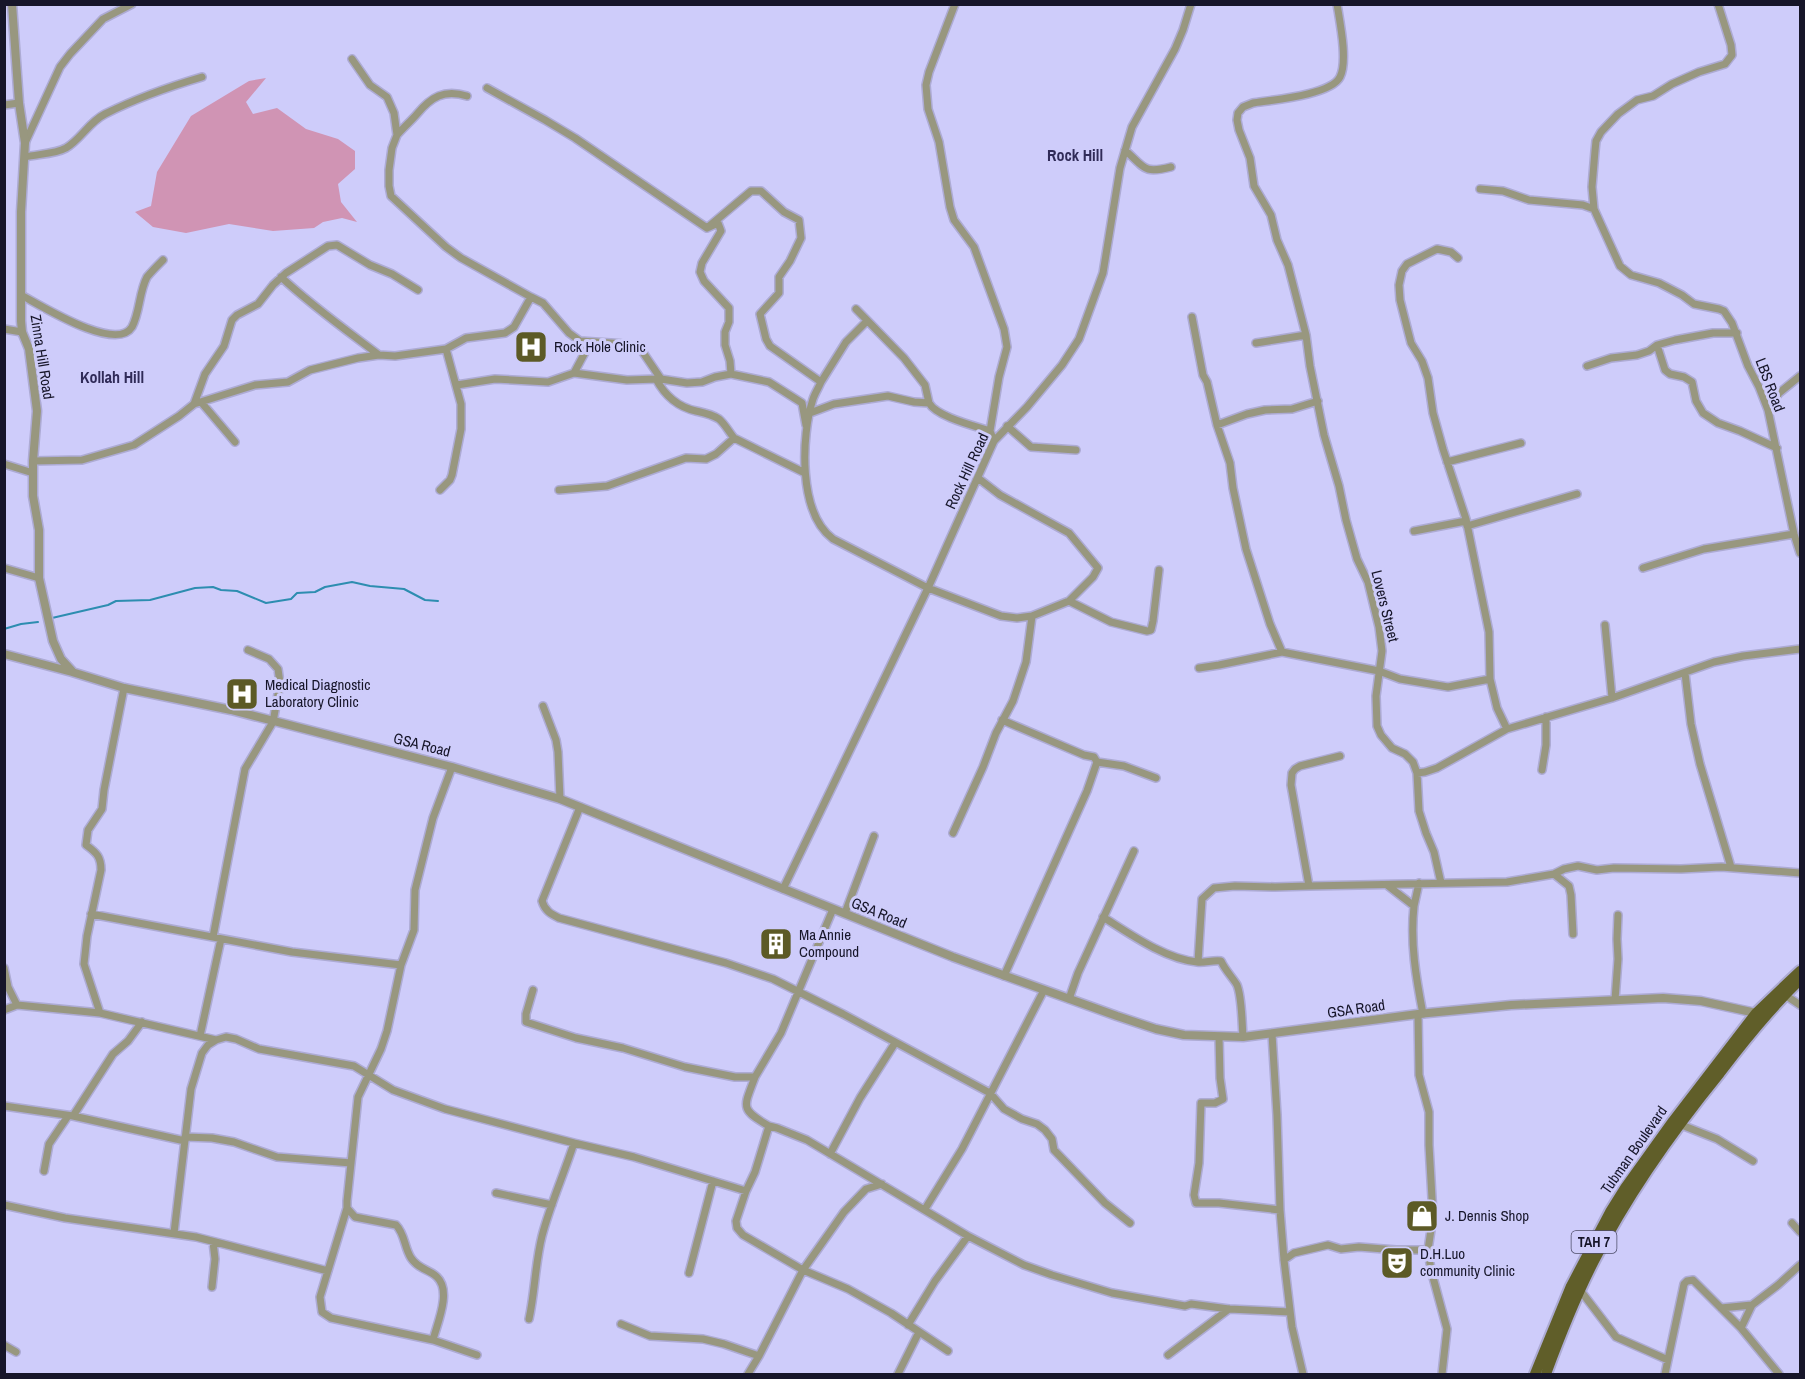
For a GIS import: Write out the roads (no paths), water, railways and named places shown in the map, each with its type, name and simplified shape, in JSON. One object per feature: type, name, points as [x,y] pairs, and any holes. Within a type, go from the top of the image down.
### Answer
[{"type":"highway","name":"Tubman Boulevard","points":[[1535,1374],[1571,1286],[1610,1212],[1647,1155],[1759,1016],[1800,971]]},
{"type":"highway","name":"Tubman Boulevard","points":[[1546,1374],[1580,1290],[1618,1217],[1678,1124],[1759,1016],[1800,980]]},
{"type":"street","name":"Zinna Hill Road","points":[[12,4],[19,103],[25,143],[21,212],[22,332],[29,349],[37,411],[33,496],[39,530],[39,578],[53,641],[61,659],[72,672]]},
{"type":"street","points":[[25,143],[60,67],[70,54],[103,19],[132,4]]},
{"type":"street","points":[[955,4],[929,72],[928,109],[939,142],[954,220],[974,247],[1004,329],[1007,346],[999,377],[990,432],[994,441]]},
{"type":"street","name":"Rock Hill Road","points":[[783,889],[928,588],[994,441],[1035,398],[1062,365],[1079,339],[1103,273],[1115,196],[1132,127],[1175,49],[1191,4]]},
{"type":"street","name":"Lovers Street","points":[[1337,4],[1344,44],[1341,76],[1337,82],[1322,90],[1253,103],[1243,107],[1238,113],[1237,120],[1250,159],[1254,186],[1271,215],[1277,240],[1288,265],[1306,335],[1324,435],[1357,559],[1368,582],[1379,627],[1382,651],[1376,713],[1377,726],[1392,748],[1405,754],[1413,762],[1417,773]]},
{"type":"street","points":[[1480,189],[1503,191],[1529,200],[1583,205],[1594,209],[1592,188],[1595,151],[1596,141],[1601,132],[1618,114],[1638,100],[1653,96],[1699,72],[1725,64],[1732,55],[1718,4]]},
{"type":"street","points":[[352,59],[370,85],[387,97],[394,113],[397,135]]},
{"type":"street","points":[[25,157],[62,150],[103,115],[159,90],[202,77]]},
{"type":"street","points":[[488,88],[575,138],[707,228]]},
{"type":"street","points":[[467,96],[455,92],[431,99],[397,135],[392,147],[389,171],[391,196],[461,258],[543,303],[569,333],[580,341],[626,344],[642,351],[662,391],[674,402],[695,411],[707,413],[721,421],[734,438],[805,473]]},
{"type":"street","points":[[4,105],[19,103]]},
{"type":"street","points":[[1125,150],[1146,169],[1152,171],[1171,167]]},
{"type":"street","points":[[707,228],[751,191],[756,190],[761,191],[784,213],[799,220],[801,238],[797,249],[779,277],[779,293],[760,314],[770,346],[822,382]]},
{"type":"street","name":"LBS Road","points":[[1594,209],[1620,266],[1631,275],[1659,284],[1682,295],[1694,304],[1714,307],[1724,312],[1732,323],[1768,410],[1800,553]]},
{"type":"street","points":[[707,228],[718,223],[721,231],[702,263],[700,272],[704,281],[729,308],[725,345],[732,374]]},
{"type":"street","points":[[198,403],[205,374],[224,346],[232,320],[258,304],[282,277],[328,246],[337,245],[417,290]]},
{"type":"street","points":[[1458,258],[1451,252],[1437,249],[1407,264],[1402,271],[1399,285],[1402,315],[1411,344],[1422,361],[1428,378],[1433,412],[1467,523],[1490,632],[1490,679],[1497,708],[1507,729]]},
{"type":"street","points":[[21,295],[92,331],[120,334],[131,327],[147,278],[164,260]]},
{"type":"street","points":[[282,277],[310,304],[379,355]]},
{"type":"street","points":[[33,461],[82,460],[134,445],[198,403],[255,385],[288,382],[310,370],[358,358],[446,349],[466,338],[511,331],[531,297]]},
{"type":"street","points":[[856,309],[904,358],[925,385],[932,408],[958,421],[990,432]]},
{"type":"street","points":[[1192,317],[1203,375],[1230,463],[1246,549],[1270,624],[1282,651]]},
{"type":"street","points":[[867,321],[846,342],[813,397],[807,428],[805,473],[808,499],[824,532],[833,539],[928,588],[1001,616],[1017,618],[1032,616],[1069,601],[1093,577],[1098,567],[1069,533],[1000,495],[978,478]]},
{"type":"street","points":[[4,329],[22,332]]},
{"type":"street","points":[[1587,366],[1611,358],[1649,351],[1657,345],[1705,335],[1737,333]]},
{"type":"street","points":[[1256,343],[1306,335]]},
{"type":"street","points":[[574,373],[590,343]]},
{"type":"street","points":[[1657,345],[1665,370],[1692,382],[1696,401],[1703,413],[1718,423],[1777,448]]},
{"type":"street","points":[[440,490],[450,480],[461,429],[461,404],[446,349]]},
{"type":"street","points":[[457,385],[495,378],[549,382],[574,373],[627,380],[658,379],[694,383],[732,374],[769,382],[793,396],[802,403],[807,428]]},
{"type":"street","points":[[1768,410],[1779,393],[1800,376]]},
{"type":"street","points":[[810,413],[834,404],[888,396],[929,403]]},
{"type":"street","points":[[1217,425],[1247,414],[1265,410],[1292,409],[1318,401]]},
{"type":"street","points":[[198,403],[235,442]]},
{"type":"street","points":[[1007,426],[1031,447],[1076,450]]},
{"type":"street","points":[[559,490],[607,486],[686,459],[705,459],[724,448],[734,438]]},
{"type":"street","points":[[1447,462],[1521,443]]},
{"type":"street","points":[[4,464],[33,473]]},
{"type":"street","points":[[1414,531],[1467,523],[1577,494]]},
{"type":"street","points":[[1643,568],[1704,549],[1794,534]]},
{"type":"street","points":[[4,568],[39,578]]},
{"type":"street","points":[[1069,601],[1111,622],[1151,630],[1159,570]]},
{"type":"street","points":[[953,833],[1002,720],[1011,707],[1026,662],[1032,616]]},
{"type":"street","points":[[1605,625],[1612,699]]},
{"type":"street","points":[[1441,884],[1434,852],[1419,811],[1417,773],[1437,768],[1507,729],[1612,699],[1714,662],[1800,649]]},
{"type":"street","points":[[200,1036],[245,770],[273,722],[280,683],[278,669],[269,659],[248,650]]},
{"type":"street","points":[[1199,668],[1282,651],[1379,671],[1400,679],[1448,687],[1490,679]]},
{"type":"street","name":"GSA Road","points":[[4,654],[124,688],[231,710],[452,767],[560,799],[953,957],[1156,1029],[1184,1035],[1243,1037],[1420,1014],[1511,1005],[1663,998],[1701,1001],[1759,1016]]},
{"type":"street","points":[[1685,673],[1691,724],[1700,764],[1731,867]]},
{"type":"street","points":[[100,1013],[84,964],[101,860],[86,845],[89,826],[102,809],[124,688]]},
{"type":"street","points":[[543,706],[558,752],[560,799]]},
{"type":"street","points":[[1542,770],[1546,745],[1546,717]]},
{"type":"street","points":[[1002,720],[1084,755],[1094,757],[1098,762],[1124,766],[1156,778]]},
{"type":"street","points":[[1309,886],[1293,805],[1291,779],[1295,769],[1300,766],[1340,756]]},
{"type":"street","points":[[1004,976],[1098,762]]},
{"type":"street","points":[[452,767],[433,818],[414,890],[414,930],[401,965],[387,1030],[370,1075],[358,1097],[347,1208],[320,1297],[321,1310],[331,1318],[433,1340],[477,1355]]},
{"type":"street","points":[[580,807],[542,901],[550,914],[613,934],[749,970],[773,979],[843,1014],[990,1093],[1004,1109],[1046,1130],[1052,1139],[1054,1150],[1105,1203],[1130,1224]]},
{"type":"street","points":[[845,913],[874,836]]},
{"type":"street","points":[[1069,999],[1078,973],[1134,851]]},
{"type":"street","points":[[1198,962],[1202,899],[1214,888],[1507,882],[1554,874],[1578,866],[1605,870],[1731,867],[1800,873]]},
{"type":"street","points":[[1554,874],[1569,886],[1573,934]]},
{"type":"street","points":[[1419,883],[1411,929],[1420,1014],[1419,1075],[1429,1112],[1432,1216],[1428,1250],[1447,1329],[1442,1374]]},
{"type":"street","points":[[1387,885],[1414,906]]},
{"type":"street","points":[[833,909],[781,1033],[755,1077],[746,1100],[749,1113],[769,1126],[807,1140],[968,1236],[1024,1265],[1112,1293],[1185,1306],[1191,1304],[1229,1309],[1290,1312]]},
{"type":"street","points":[[91,914],[292,952],[401,965]]},
{"type":"street","points":[[1615,1000],[1618,915]]},
{"type":"street","points":[[1103,917],[1154,948],[1198,962],[1221,961],[1226,972],[1237,985],[1243,1037]]},
{"type":"street","points":[[4,968],[8,987],[17,1005]]},
{"type":"street","points":[[533,990],[526,1022],[685,1067],[735,1077],[755,1077]]},
{"type":"street","points":[[925,1209],[962,1149],[1044,990]]},
{"type":"street","points":[[1785,995],[1800,1005]]},
{"type":"street","points":[[4,1010],[17,1005],[100,1013],[216,1040]]},
{"type":"street","points":[[44,1171],[49,1144],[113,1054],[128,1041],[142,1022]]},
{"type":"street","points":[[1272,1034],[1284,1260],[1290,1312],[1303,1374]]},
{"type":"street","points":[[174,1233],[191,1089],[199,1061],[208,1045],[226,1037],[259,1049],[354,1066],[393,1090],[445,1109],[634,1157],[746,1191]]},
{"type":"street","points":[[1219,1037],[1223,1099],[1215,1103],[1202,1103],[1199,1163],[1194,1195],[1196,1203],[1220,1203],[1280,1210]]},
{"type":"street","points":[[830,1154],[860,1098],[895,1043]]},
{"type":"street","points":[[4,1106],[71,1116],[185,1139],[212,1138],[234,1142],[278,1157],[351,1162]]},
{"type":"street","points":[[1678,1124],[1718,1139],[1753,1161]]},
{"type":"street","points":[[769,1126],[755,1173],[736,1221],[737,1228],[743,1235],[803,1270],[848,1288],[891,1312],[948,1351]]},
{"type":"street","points":[[529,1319],[538,1252],[574,1143]]},
{"type":"street","points":[[748,1374],[803,1270],[844,1212],[866,1189],[870,1177]]},
{"type":"street","points":[[689,1273],[713,1181]]},
{"type":"street","points":[[866,1189],[882,1184]]},
{"type":"street","points":[[496,1193],[552,1205]]},
{"type":"street","points":[[4,1205],[65,1218],[196,1237],[328,1271]]},
{"type":"street","points":[[347,1208],[355,1217],[396,1225],[402,1233],[411,1259],[420,1268],[437,1277],[443,1285],[444,1296],[433,1340]]},
{"type":"street","points":[[1792,1223],[1800,1232]]},
{"type":"street","points":[[908,1324],[935,1281],[968,1236]]},
{"type":"street","points":[[212,1287],[215,1259],[213,1242]]},
{"type":"street","points":[[1284,1260],[1294,1253],[1328,1245],[1341,1249],[1359,1247],[1428,1250]]},
{"type":"street","points":[[1741,1328],[1752,1305],[1778,1286],[1800,1265]]},
{"type":"street","points":[[1665,1374],[1684,1284],[1693,1280],[1741,1328],[1779,1374]]},
{"type":"street","points":[[1580,1290],[1616,1337],[1668,1360]]},
{"type":"street","points":[[1721,1308],[1752,1305]]},
{"type":"street","points":[[1168,1355],[1229,1309]]},
{"type":"street","points":[[621,1324],[650,1335],[703,1339],[759,1356]]},
{"type":"street","points":[[898,1374],[919,1332]]},
{"type":"street","points":[[4,1345],[16,1352]]},
{"type":"waterway","points":[[52,618],[108,605],[116,601],[150,600],[195,588],[213,587],[237,591],[266,603],[291,599],[297,593],[315,592],[325,587],[352,582],[404,589],[425,600],[438,601]]},
{"type":"waterway","points":[[4,629],[38,622]]},
{"type":"place","name":"Rock Hole Clinic","points":[[531,347]]},
{"type":"place","name":"Medical Diagnostic Laboratory Clinic","points":[[242,694]]},
{"type":"place","name":"Ma Annie Compound","points":[[776,944]]},
{"type":"place","name":"J. Dennis Shop","points":[[1422,1216]]},
{"type":"place","name":"D.H.Luo community Clinic","points":[[1397,1263]]},
{"type":"district","name":"Rock Hill","points":[[1075,155]]},
{"type":"district","name":"Kollah Hill","points":[[112,377]]}]
